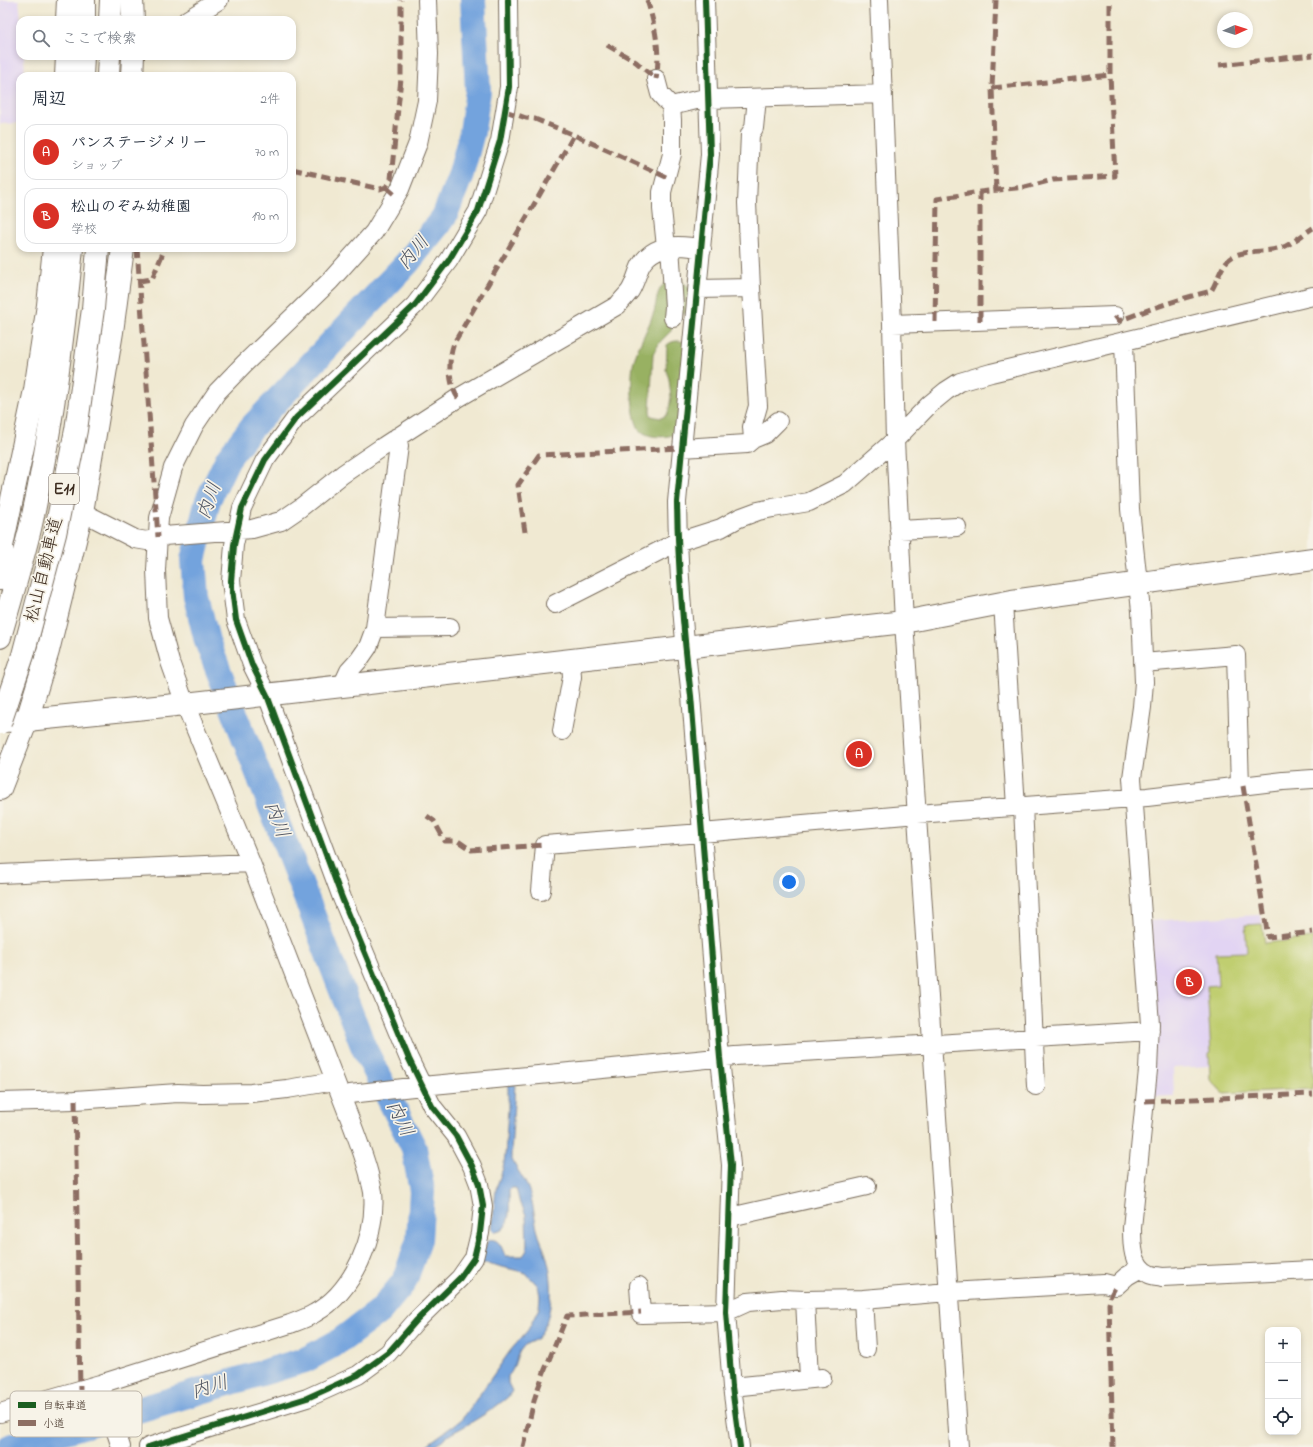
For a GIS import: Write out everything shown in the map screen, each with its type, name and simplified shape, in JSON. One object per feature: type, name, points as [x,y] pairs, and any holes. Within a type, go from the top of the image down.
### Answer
[{"type":"main road","points":[[67,16],[68,0]]},
{"type":"main road","points":[[84,0],[84,16]]},
{"type":"main road","points":[[110,16],[111,0]]},
{"type":"main road","points":[[132,0],[133,16]]},
{"type":"main road","points":[[66,72],[67,60]]},
{"type":"main road","points":[[82,72],[83,60]]},
{"type":"main road","points":[[108,72],[109,60]]},
{"type":"main road","points":[[132,72],[133,60]]},
{"type":"main road","points":[[0,579],[3,567],[2,546],[36,382],[48,305],[54,252]]},
{"type":"main road","name":"松山自動車道","points":[[0,638],[30,530],[50,424],[66,309],[72,252]]},
{"type":"main road","name":"松山自動車道","points":[[0,722],[23,655],[55,534],[76,430],[93,309],[98,252]]},
{"type":"main road","points":[[0,789],[27,720],[48,651],[82,512],[112,332],[122,252]]},
{"type":"main road","points":[[0,722],[188,704],[904,622],[1003,603],[1137,582],[1313,559]]},
{"type":"street","points":[[89,1391],[290,1324],[315,1313],[335,1297],[351,1277],[363,1255],[372,1224],[373,1192],[364,1155],[342,1090],[170,662],[158,618],[156,570],[161,537],[159,518],[173,468],[194,426],[217,392],[335,276],[374,232],[400,189],[418,142],[427,101],[429,54],[427,0]]},
{"type":"street","points":[[148,1447],[307,1398],[358,1375],[388,1353],[416,1321],[460,1278],[474,1258],[480,1233],[483,1206],[479,1184],[472,1166],[456,1136],[417,1086],[409,1059],[342,898],[252,665],[236,620],[231,581],[235,531],[242,508],[265,460],[296,418],[415,305],[450,260],[478,210],[500,141],[509,87],[508,0]]},
{"type":"street","points":[[705,0],[710,154],[677,502],[677,542],[720,1058],[731,1165],[726,1312],[732,1387],[740,1447]]},
{"type":"street","points":[[879,0],[892,324],[895,440],[904,622],[959,1447]]},
{"type":"street","points":[[193,16],[214,2]]},
{"type":"street","points":[[656,79],[660,94],[671,106],[673,136],[672,154],[662,192],[662,217],[668,246],[674,308],[673,318]]},
{"type":"street","points":[[671,106],[709,98],[883,94]]},
{"type":"street","points":[[753,439],[752,427],[758,406],[747,203],[750,134],[754,128],[757,98]]},
{"type":"street","points":[[82,512],[123,533],[147,542],[161,537],[252,530],[281,521],[343,474],[397,437],[508,368],[618,305],[630,290],[642,264],[650,254],[668,246],[690,246],[702,249]]},
{"type":"street","points":[[698,289],[751,288]]},
{"type":"street","points":[[555,604],[677,542],[721,528],[739,518],[758,512],[809,502],[845,484],[895,440],[929,405],[946,390],[960,382],[991,373],[1313,296]]},
{"type":"street","points":[[892,324],[1115,316]]},
{"type":"street","points":[[1124,342],[1130,509],[1141,611],[1144,682],[1132,778],[1145,940],[1150,1031],[1148,1070],[1132,1228],[1132,1246],[1135,1258],[1141,1268],[1150,1275],[1162,1277],[1313,1270]]},
{"type":"street","points":[[682,448],[747,444],[753,439],[765,434],[778,421]]},
{"type":"street","points":[[342,686],[349,671],[360,660],[368,647],[375,628],[399,446],[397,437]]},
{"type":"street","points":[[899,530],[957,527]]},
{"type":"street","points":[[1003,603],[1019,806],[1036,1086]]},
{"type":"street","points":[[375,628],[450,626]]},
{"type":"street","points":[[1143,663],[1236,655],[1240,786]]},
{"type":"street","points":[[562,731],[572,677],[571,660]]},
{"type":"street","points":[[541,891],[545,845],[917,814],[1133,798],[1313,779]]},
{"type":"street","points":[[0,874],[251,863]]},
{"type":"street","points":[[0,1102],[56,1099],[75,1100],[178,1093],[251,1093],[287,1089],[342,1090],[417,1086],[735,1056],[1150,1031]]},
{"type":"street","points":[[730,1217],[867,1186]]},
{"type":"street","points":[[640,1286],[641,1314],[726,1312],[748,1302],[782,1299],[862,1299],[949,1292],[1104,1283],[1116,1286],[1127,1276],[1141,1268]]},
{"type":"street","points":[[862,1299],[866,1349]]},
{"type":"street","points":[[732,1387],[815,1378],[805,1300]]},
{"type":"street","points":[[0,1412],[10,1410]]},
{"type":"street","points":[[118,1437],[121,1447]]},
{"type":"shaded area","points":[[0,0],[19,0],[21,16],[16,16],[16,60],[24,60],[25,72],[16,72],[16,123],[0,124]]},
{"type":"shaded area","points":[[1261,915],[1265,943],[1313,938],[1313,1089],[1223,1093],[1210,1079],[1209,1066],[1173,1068],[1174,1096],[1149,1097],[1148,921]]},
{"type":"green space","points":[[666,282],[684,283],[691,289],[689,311],[684,314],[679,313],[672,322],[671,331],[660,342],[653,354],[650,411],[651,416],[661,418],[667,415],[671,397],[669,379],[666,370],[667,345],[677,341],[687,343],[677,434],[661,437],[645,434],[638,427],[634,412],[632,375],[634,360],[654,312],[657,296],[660,289]]},
{"type":"green space","points":[[1262,924],[1265,943],[1313,938],[1313,1089],[1223,1093],[1210,1079],[1209,1054],[1211,1053],[1207,986],[1218,985],[1216,953],[1247,952],[1245,925]]},
{"type":"water","points":[[515,1084],[511,1156],[530,1193],[538,1233],[546,1254],[551,1278],[551,1298],[548,1318],[540,1335],[525,1345],[520,1351],[511,1373],[508,1376],[508,1383],[512,1391],[508,1397],[482,1416],[439,1442],[432,1446],[424,1447],[461,1420],[466,1414],[510,1351],[528,1330],[539,1308],[540,1296],[538,1286],[526,1273],[487,1263],[479,1264],[488,1240],[495,1240],[500,1244],[505,1256],[523,1256],[527,1250],[526,1215],[520,1204],[516,1188],[509,1190],[509,1216],[505,1227],[495,1232],[492,1229],[496,1189],[503,1168],[505,1156],[508,1085]]},
{"type":"waterway","name":"内川","points":[[142,1409],[305,1360],[340,1341],[380,1311],[404,1282],[419,1240],[422,1191],[414,1148],[364,1048],[207,641],[196,597],[193,560],[208,500],[228,458],[252,427],[407,263],[444,217],[461,174],[472,132],[478,91],[473,0]]},
{"type":"waterway","name":"内川","points":[[10,1447],[45,1437]]},
{"type":"marked path","points":[[296,170],[380,189],[386,187],[391,179],[401,78],[401,0]]},
{"type":"marked path","points":[[647,0],[656,39],[658,59],[656,79]]},
{"type":"marked path","points":[[996,0],[992,88],[996,190]]},
{"type":"marked path","points":[[935,322],[937,199],[1025,187],[1053,180],[1115,176],[1110,75],[1110,0]]},
{"type":"marked path","points":[[607,45],[636,62],[656,79]]},
{"type":"marked path","points":[[1219,65],[1313,55]]},
{"type":"marked path","points":[[992,88],[1110,75]]},
{"type":"marked path","points":[[505,111],[526,118],[535,119],[666,177]]},
{"type":"marked path","points":[[458,398],[452,385],[450,371],[454,343],[574,135]]},
{"type":"marked path","points":[[386,187],[396,196]]},
{"type":"marked path","points":[[980,192],[980,321]]},
{"type":"marked path","points":[[1115,316],[1119,321],[1164,304],[1211,291],[1225,263],[1232,257],[1243,253],[1281,248],[1313,228]]},
{"type":"marked path","points":[[137,252],[158,537]]},
{"type":"marked path","points":[[139,281],[152,279],[163,252]]},
{"type":"marked path","points":[[525,532],[518,485],[539,455],[682,448]]},
{"type":"marked path","points":[[1243,786],[1268,937],[1313,932]]},
{"type":"marked path","points":[[427,816],[434,821],[445,841],[458,841],[471,850],[545,845]]},
{"type":"marked path","points":[[1145,1101],[1313,1094]]},
{"type":"marked path","points":[[75,1100],[80,1390]]},
{"type":"marked path","points":[[1113,1447],[1109,1304],[1111,1295],[1116,1286]]},
{"type":"marked path","points":[[523,1447],[535,1397],[567,1316],[641,1312]]},
{"type":"cycle path","points":[[148,1447],[307,1398],[358,1375],[388,1353],[416,1321],[460,1278],[474,1258],[480,1233],[483,1206],[479,1184],[472,1166],[456,1136],[432,1106],[409,1059],[342,898],[267,695],[252,665],[236,620],[231,581],[234,545],[242,508],[265,460],[296,418],[415,305],[449,260],[478,211],[500,141],[509,87],[508,0]]},
{"type":"cycle path","points":[[705,0],[710,154],[677,502],[683,623],[691,696],[720,1058],[731,1165],[726,1312],[732,1387],[740,1447]]},
{"type":"place","name":"パンステージメリー","points":[[859,754]]},
{"type":"place","name":"松山のぞみ幼稚園","points":[[1189,982]]}]
